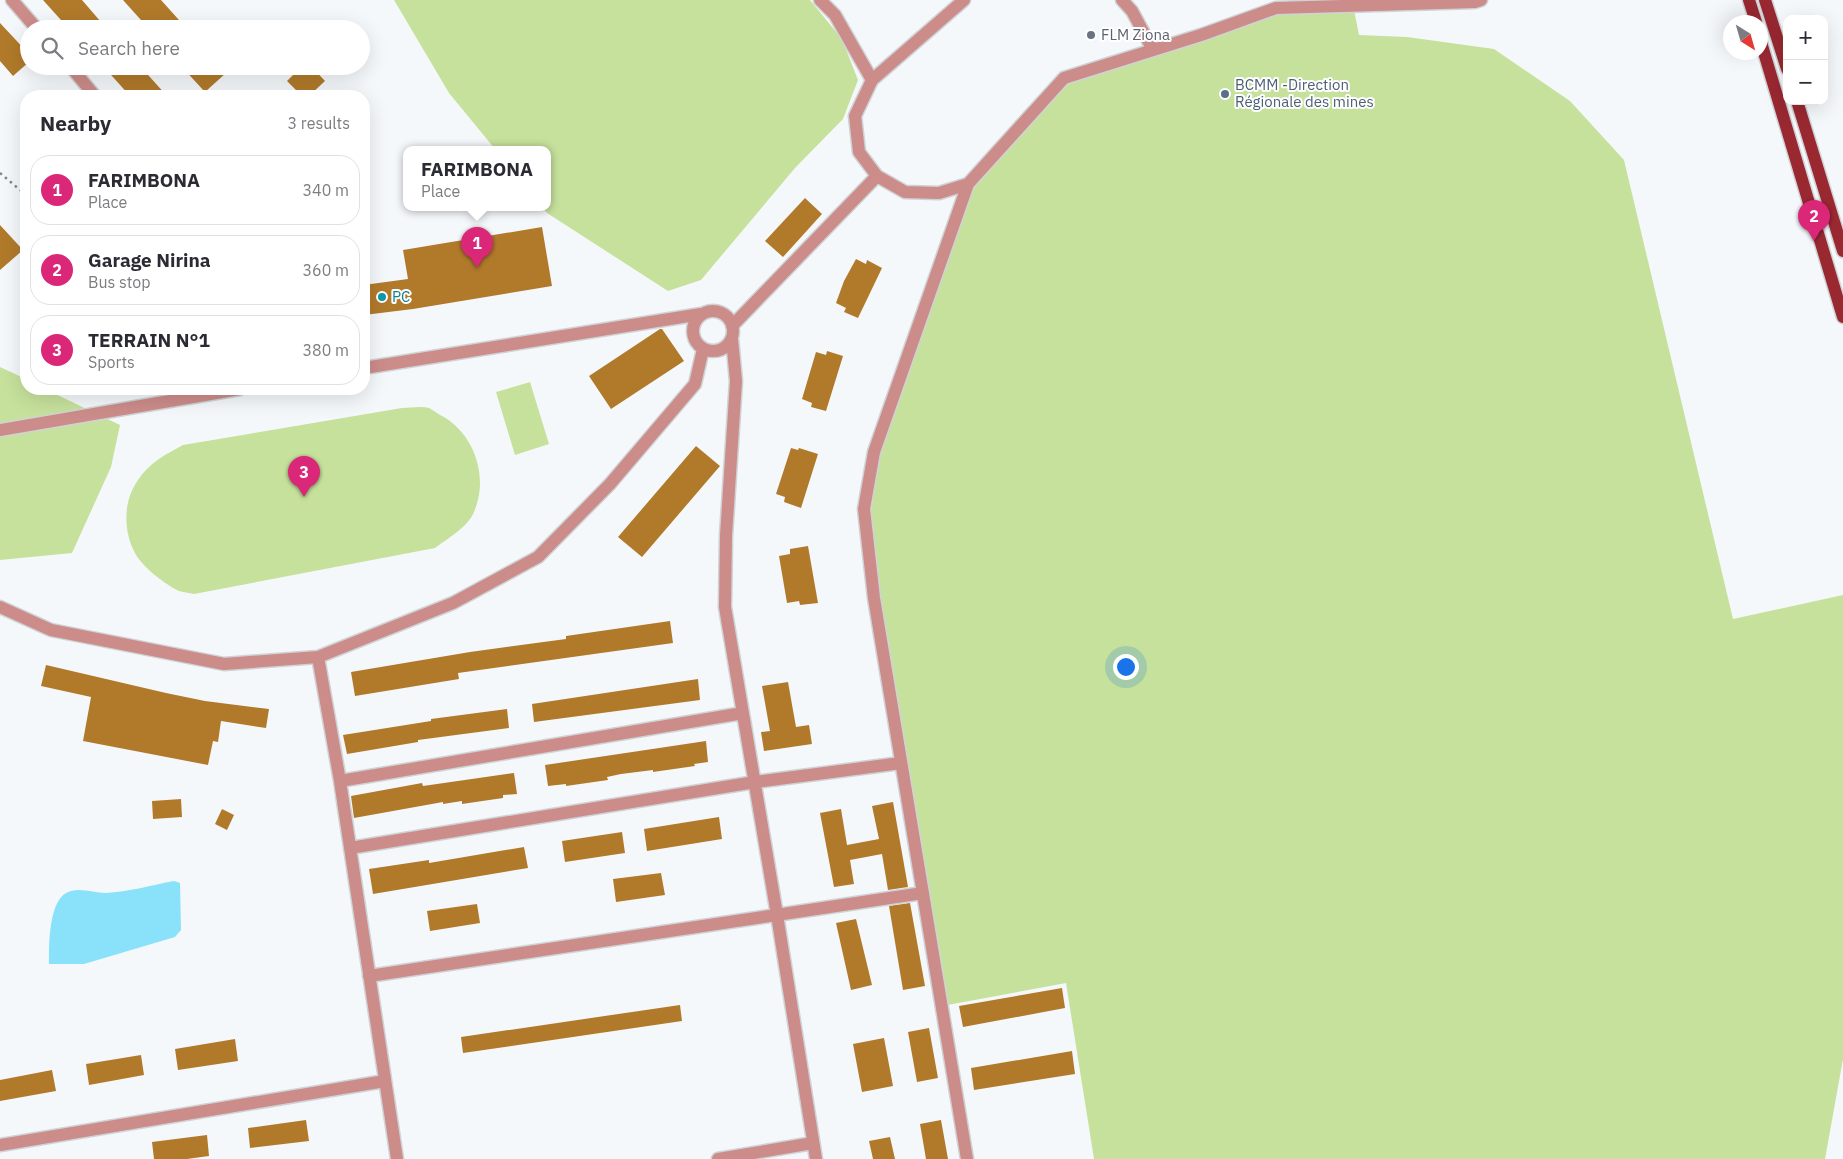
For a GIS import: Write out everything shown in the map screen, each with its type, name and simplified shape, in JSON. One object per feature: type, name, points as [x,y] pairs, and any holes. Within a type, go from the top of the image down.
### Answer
[{"type":"main road","points":[[1749,0],[1754,15]]},
{"type":"main road","points":[[1765,0],[1784,60]]},
{"type":"main road","points":[[1767,60],[1843,317]]},
{"type":"main road","points":[[1798,105],[1843,250]]},
{"type":"street","points":[[12,0],[29,20]]},
{"type":"street","points":[[820,0],[835,15],[872,80]]},
{"type":"street","points":[[964,0],[872,80],[855,116],[859,152],[877,176],[905,192],[939,193],[968,184]]},
{"type":"street","points":[[1122,0],[1132,11],[1153,50]]},
{"type":"street","points":[[967,1159],[874,598],[864,509],[874,452],[968,184],[1064,78],[1276,8],[1393,2],[1475,2],[1481,0]]},
{"type":"street","points":[[78,75],[91,90]]},
{"type":"street","points":[[701,314],[693,325],[692,332],[697,345],[703,349],[716,352],[728,345],[732,332],[877,176]]},
{"type":"street","points":[[370,367],[707,312],[720,312],[725,315],[732,332],[736,381],[726,536],[725,607],[816,1159]]},
{"type":"street","points":[[0,607],[51,630],[224,664],[318,657],[453,603],[538,557],[610,484],[694,384],[703,349]]},
{"type":"street","points":[[0,430],[205,395]]},
{"type":"street","points":[[318,657],[340,781],[396,1159]]},
{"type":"street","points":[[340,781],[743,713]]},
{"type":"street","points":[[350,848],[755,782],[901,763]]},
{"type":"street","points":[[369,976],[923,893]]},
{"type":"street","points":[[0,1145],[385,1081]]},
{"type":"street","points":[[718,1159],[813,1143]]},
{"type":"path","points":[[0,173],[20,191]]},
{"type":"green space","points":[[394,0],[810,0],[842,39],[858,80],[843,119],[795,168],[701,280],[668,291],[545,211],[551,211],[551,146],[493,146],[449,93]]},
{"type":"green space","points":[[1353,5],[1359,35],[1407,37],[1494,49],[1570,101],[1624,160],[1733,619],[1843,595],[1843,1059],[1825,1159],[1094,1159],[1066,983],[942,1006],[864,509],[874,452],[968,184],[1064,78],[1276,8]]},
{"type":"green space","points":[[0,367],[20,376],[20,395],[58,395],[120,425],[111,467],[72,553],[0,560]]},
{"type":"green space","points":[[530,382],[549,444],[515,455],[496,392]]},
{"type":"green space","points":[[402,408],[429,408],[442,416],[463,434],[471,445],[476,458],[480,485],[474,512],[467,523],[435,548],[194,594],[179,591],[154,575],[135,553],[128,535],[126,516],[133,488],[142,474],[158,459],[177,448],[183,445]]},
{"type":"water","points":[[174,881],[180,883],[181,930],[175,937],[84,964],[49,964],[51,923],[58,902],[63,895],[75,890],[102,893],[131,890]]},
{"type":"building","points":[[43,0],[82,0],[99,20],[61,20]]},
{"type":"building","points":[[123,0],[161,0],[179,20],[141,20]]},
{"type":"building","points":[[0,23],[20,44],[20,70],[13,76],[0,61]]},
{"type":"building","points":[[111,75],[148,75],[162,90],[125,90]]},
{"type":"building","points":[[189,75],[224,75],[207,90],[203,90]]},
{"type":"building","points":[[293,75],[319,75],[325,81],[315,90],[296,90],[287,81]]},
{"type":"building","points":[[805,198],[822,214],[783,257],[765,241]]},
{"type":"building","points":[[0,225],[20,247],[20,253],[0,270]]},
{"type":"building","points":[[542,227],[552,286],[370,314],[370,284],[408,279],[403,250]]},
{"type":"building","points":[[856,259],[866,264],[867,260],[882,268],[858,318],[844,312],[846,308],[836,303],[844,281]]},
{"type":"building","points":[[662,329],[684,361],[611,409],[589,376]]},
{"type":"building","points":[[827,351],[843,356],[826,411],[811,407],[812,403],[802,399],[816,352],[826,355]]},
{"type":"building","points":[[696,446],[720,466],[642,557],[618,537]]},
{"type":"building","points":[[791,448],[798,450],[799,448],[818,454],[801,508],[784,502],[785,497],[776,494]]},
{"type":"building","points":[[808,546],[818,603],[800,605],[799,601],[787,603],[779,556],[790,554],[790,549]]},
{"type":"building","points":[[670,621],[673,643],[458,673],[459,679],[355,696],[351,672],[470,652],[566,639],[566,636]]},
{"type":"building","points":[[46,665],[205,701],[269,709],[266,728],[221,721],[218,742],[213,741],[208,765],[83,741],[91,697],[41,686]]},
{"type":"building","points":[[698,679],[700,700],[534,722],[532,704]]},
{"type":"building","points":[[788,682],[796,727],[809,725],[812,744],[764,751],[761,732],[770,731],[762,686]]},
{"type":"building","points":[[507,709],[509,728],[418,740],[418,742],[347,754],[343,735],[431,721],[431,719]]},
{"type":"building","points":[[706,741],[708,762],[694,764],[695,766],[621,774],[607,777],[608,780],[566,786],[566,784],[548,786],[545,765]]},
{"type":"building","points":[[514,773],[517,794],[503,795],[503,798],[462,804],[462,801],[443,804],[443,802],[354,818],[351,796],[422,783],[423,786]]},
{"type":"building","points":[[181,799],[182,817],[153,819],[152,801]]},
{"type":"building","points":[[893,802],[908,887],[888,890],[882,854],[850,860],[854,884],[834,887],[820,813],[841,809],[847,845],[879,839],[872,806]]},
{"type":"building","points":[[222,809],[234,815],[227,830],[215,824]]},
{"type":"building","points":[[719,817],[722,839],[647,851],[644,829]]},
{"type":"building","points":[[622,832],[625,853],[565,862],[562,841]]},
{"type":"building","points":[[524,847],[528,868],[373,894],[369,869],[429,860],[429,863]]},
{"type":"building","points":[[661,873],[665,895],[616,902],[613,879]]},
{"type":"building","points":[[910,903],[925,986],[903,990],[889,906]]},
{"type":"building","points":[[477,904],[480,923],[430,931],[427,911]]},
{"type":"building","points":[[856,919],[872,985],[851,990],[836,923]]},
{"type":"building","points":[[1062,988],[1065,1008],[963,1027],[959,1006]]},
{"type":"building","points":[[680,1005],[682,1021],[463,1053],[461,1037]]},
{"type":"building","points":[[929,1028],[938,1078],[917,1082],[908,1032]]},
{"type":"building","points":[[884,1038],[893,1086],[862,1092],[853,1044]]},
{"type":"building","points":[[235,1039],[238,1061],[178,1070],[175,1049]]},
{"type":"building","points":[[1072,1051],[1075,1074],[974,1090],[971,1068]]},
{"type":"building","points":[[141,1055],[144,1075],[89,1085],[86,1064]]},
{"type":"building","points":[[52,1070],[56,1091],[0,1101],[0,1080]]},
{"type":"building","points":[[306,1120],[309,1141],[250,1148],[248,1128]]},
{"type":"building","points":[[941,1120],[948,1159],[926,1159],[920,1124]]},
{"type":"building","points":[[207,1135],[209,1156],[187,1159],[154,1159],[152,1142]]},
{"type":"building","points":[[890,1137],[895,1159],[873,1159],[869,1141]]},
{"type":"place","name":"FLM Ziona","points":[[1091,35]]},
{"type":"place","name":"BCMM -Direction Régionale des mines","points":[[1225,94]]},
{"type":"place","name":"Garage Nirina","points":[[1814,241]]},
{"type":"place","name":"FARIMBONA","points":[[477,268]]},
{"type":"place","name":"PC","points":[[382,297]]},
{"type":"place","name":"TERRAIN N°1","points":[[304,497]]}]
